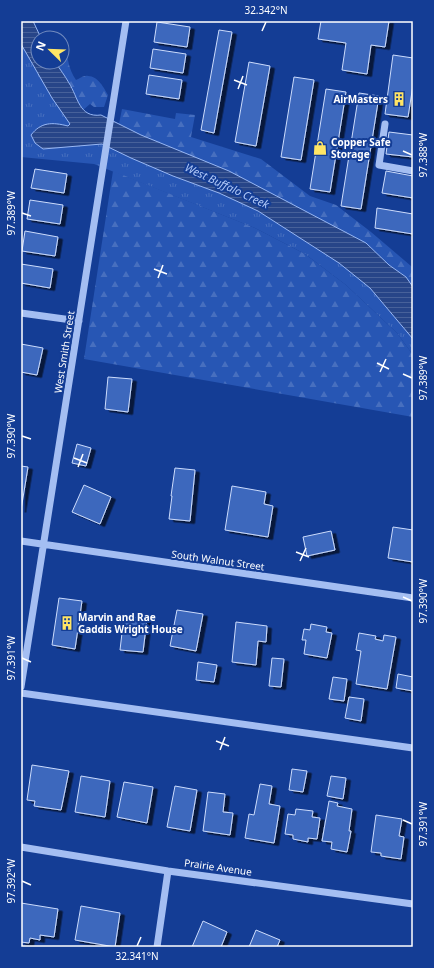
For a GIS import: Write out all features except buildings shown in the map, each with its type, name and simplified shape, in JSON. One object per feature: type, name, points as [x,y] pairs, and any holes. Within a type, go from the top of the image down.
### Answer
[{"type":"street","name":"West Smith Street","points":[[21,687],[126,21]]},
{"type":"street","points":[[385,124],[379,165],[413,171]]},
{"type":"street","points":[[21,313],[79,321]]},
{"type":"street","name":"South Walnut Street","points":[[21,541],[413,598]]},
{"type":"street","points":[[21,693],[413,748]]},
{"type":"street","name":"Prairie Avenue","points":[[21,847],[168,871],[413,904]]},
{"type":"street","points":[[157,947],[168,871]]},
{"type":"green space","points":[[21,44],[30,60],[30,70],[36,70],[52,98],[173,176],[219,193],[258,211],[339,263],[370,288],[413,339],[413,355],[397,333],[346,285],[305,254],[255,228],[94,164],[21,157]]},
{"type":"green space","points":[[70,68],[76,80],[86,76],[98,80],[108,95],[104,107],[94,107],[90,104],[83,110],[79,106],[70,84],[60,70],[70,70]]},
{"type":"green space","points":[[122,109],[175,119],[176,113],[195,115],[191,137],[261,159],[310,196],[336,205],[371,232],[413,268],[413,287],[406,277],[389,265],[366,243],[229,171],[141,135],[119,124]]},
{"type":"green space","points":[[113,171],[255,228],[305,254],[346,285],[397,333],[413,355],[413,417],[84,359]]},
{"type":"water","points":[[21,21],[33,21],[37,30],[30,30],[30,60],[21,44]]},
{"type":"water","name":"West Buffalo Creek","points":[[36,70],[61,70],[80,105],[88,113],[101,115],[141,135],[229,171],[366,243],[389,265],[406,277],[413,287],[413,339],[370,288],[339,263],[258,211],[219,193],[173,176],[131,158],[102,144],[43,149],[35,143],[31,135],[35,131],[47,124],[68,126],[70,124],[52,98]]},
{"type":"place","name":"AirMasters","points":[[399,99]]},
{"type":"place","name":"Copper Safe Storage","points":[[320,148]]},
{"type":"place","name":"Marvin and Rae Gaddis Wright House","points":[[67,623]]}]
